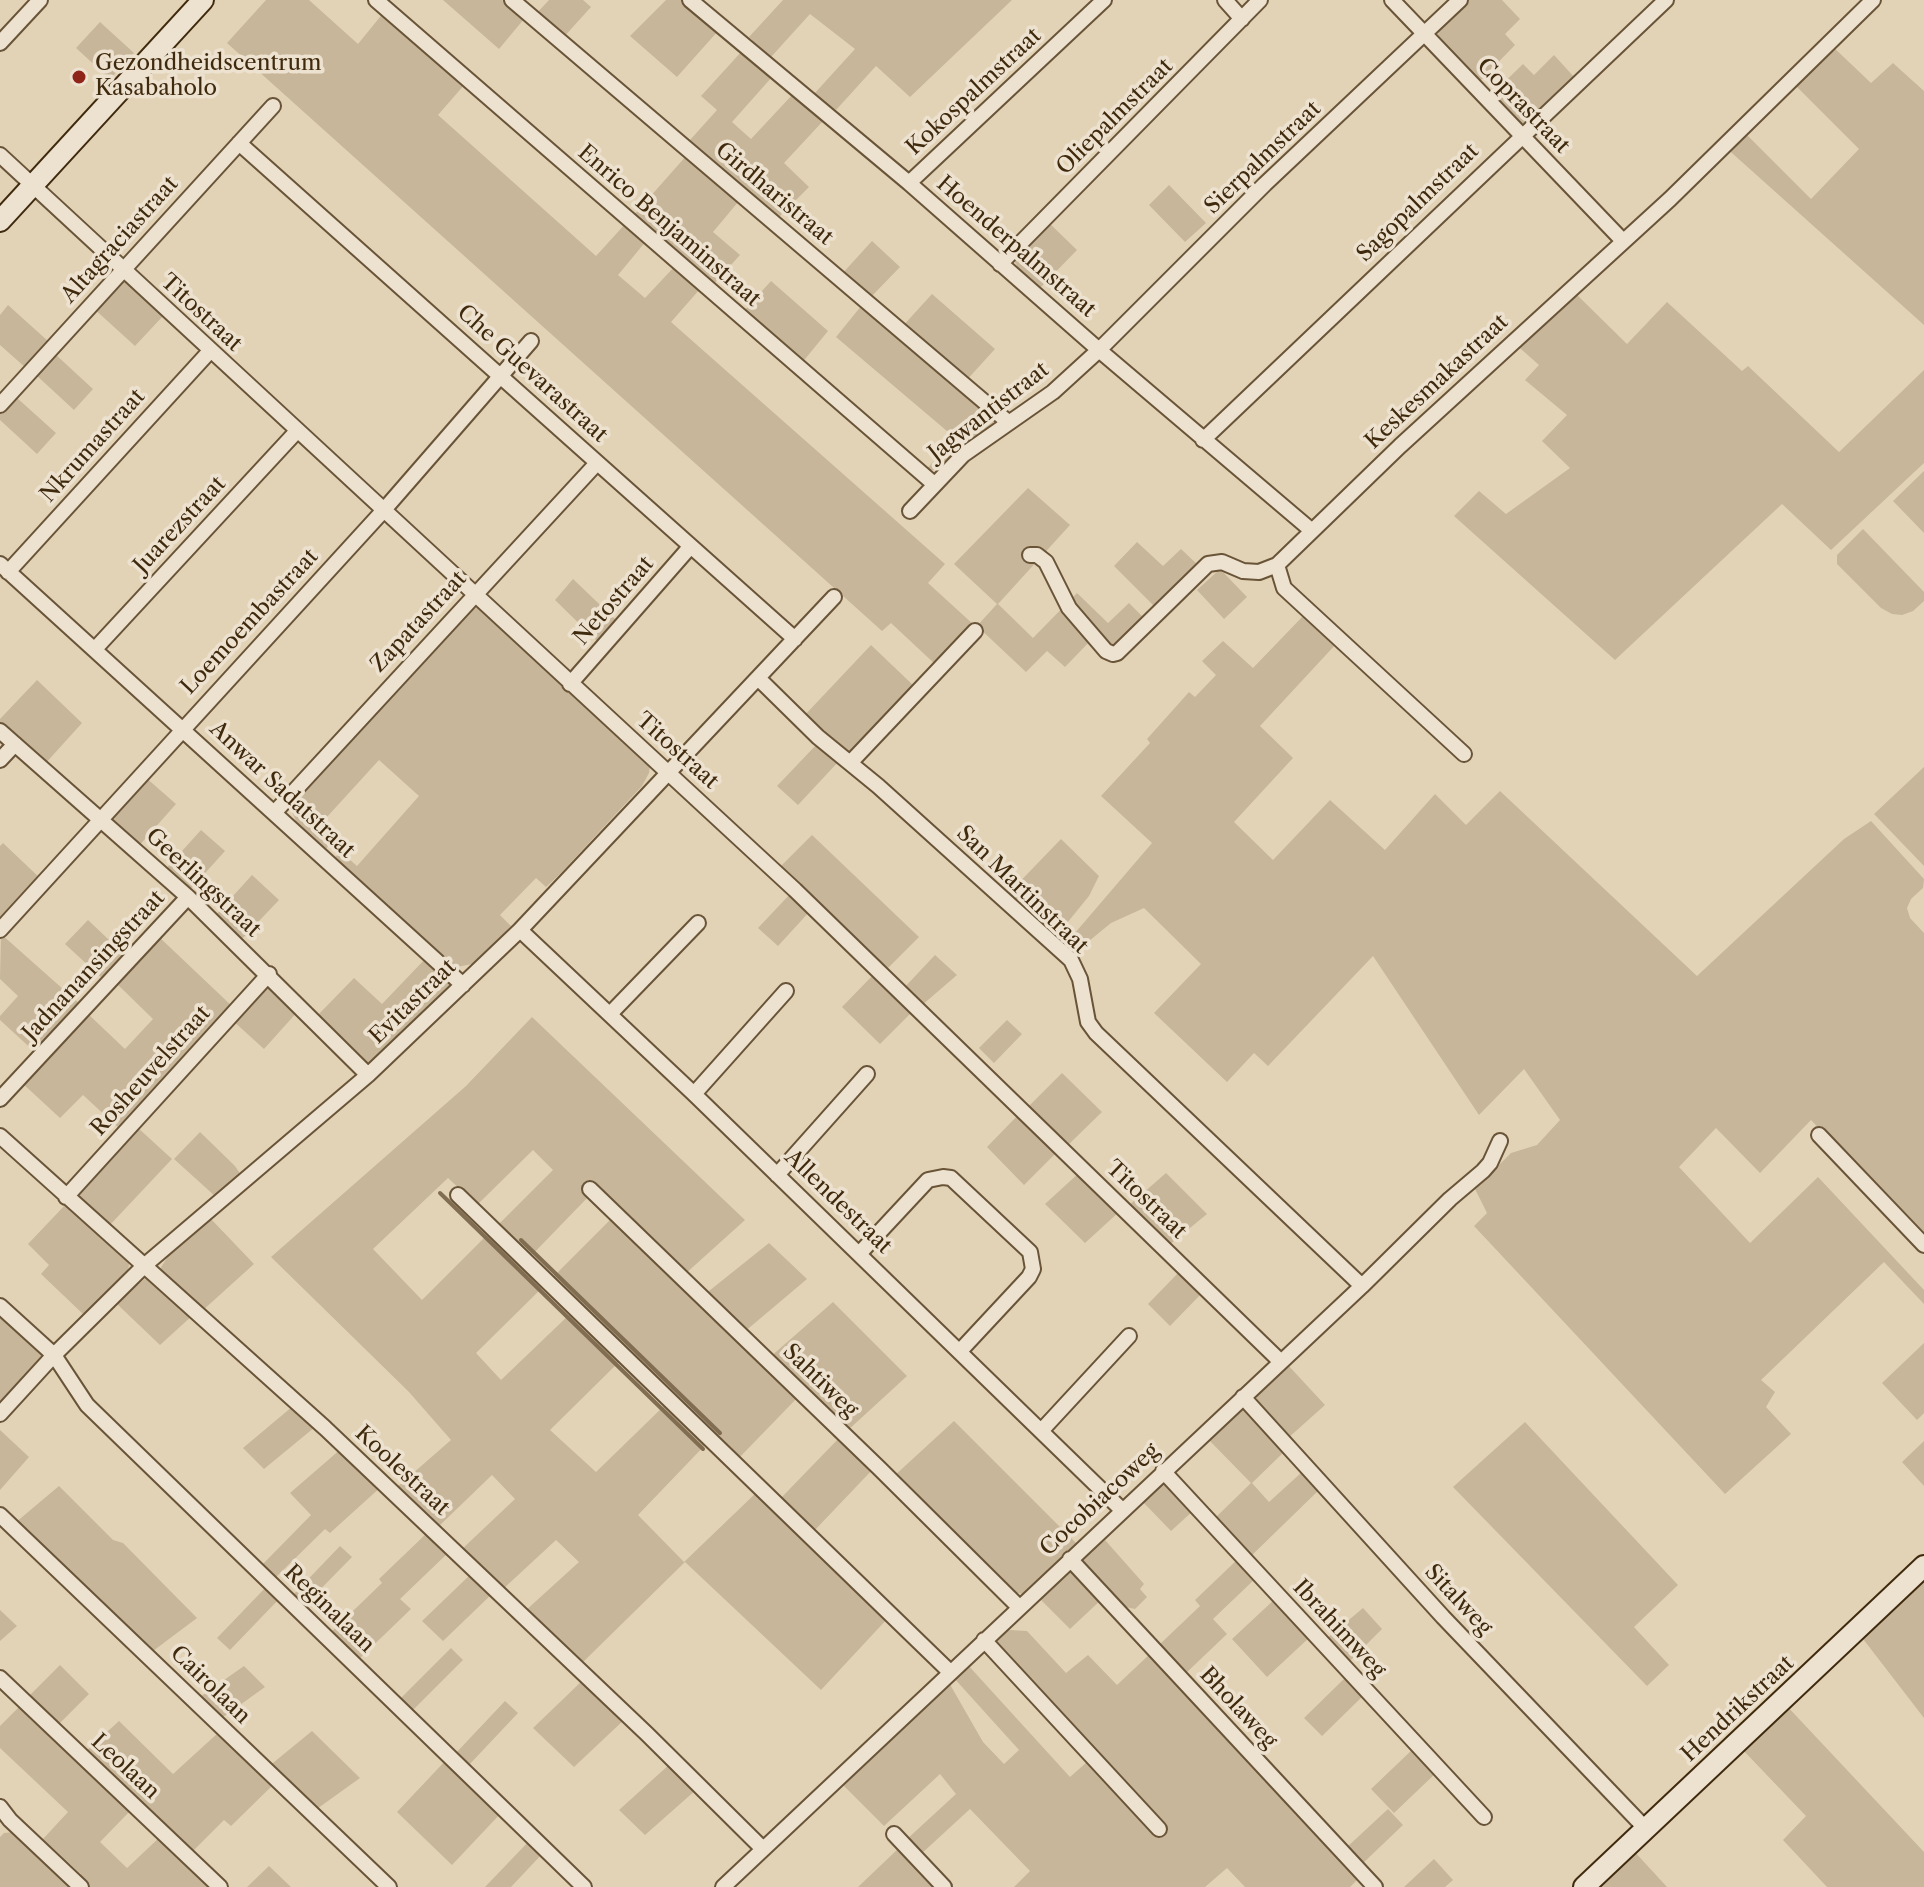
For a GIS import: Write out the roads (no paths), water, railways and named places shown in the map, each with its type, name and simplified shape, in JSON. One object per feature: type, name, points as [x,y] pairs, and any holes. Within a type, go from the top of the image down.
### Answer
[{"type":"street","points":[[0,221],[203,0]]},
{"type":"street","name":"Enrico Benjaminstraat","points":[[376,0],[934,484]]},
{"type":"street","name":"Girdharistraat","points":[[512,0],[1008,422]]},
{"type":"street","name":"Hoenderpalmstraat","points":[[690,0],[909,183],[1203,440],[1311,530]]},
{"type":"street","name":"Kokospalmstraat","points":[[909,183],[1104,0]]},
{"type":"street","points":[[1225,0],[1242,19]]},
{"type":"street","name":"Oliepalmstraat","points":[[1000,264],[1260,0]]},
{"type":"street","name":"Coprastraat","points":[[1392,0],[1623,241]]},
{"type":"street","name":"Sierpalmstraat","points":[[1099,350],[1265,184],[1460,0]]},
{"type":"street","name":"Sagopalmstraat","points":[[1203,440],[1666,0]]},
{"type":"street","name":"Keskesmakastraat","points":[[1277,565],[1824,51],[1873,0]]},
{"type":"street","points":[[0,43],[36,1]]},
{"type":"street","name":"Altagraciastraat","points":[[0,405],[273,106]]},
{"type":"street","name":"Che Guevarastraat","points":[[239,143],[795,639]]},
{"type":"street","name":"Titostraat","points":[[0,155],[795,890],[1281,1362]]},
{"type":"street","name":"Loemoembastraat","points":[[0,930],[383,511],[531,341]]},
{"type":"street","name":"Jagwantistraat","points":[[910,511],[963,455],[1053,392],[1099,350]]},
{"type":"street","name":"Nkrumastraat","points":[[4,568],[210,351]]},
{"type":"street","name":"Juarezstraat","points":[[95,649],[297,431]]},
{"type":"street","name":"Zapatastraat","points":[[274,813],[597,463]]},
{"type":"street","name":"Netostraat","points":[[570,684],[690,547]]},
{"type":"street","points":[[1030,555],[1037,555],[1046,562],[1069,608],[1106,651],[1113,654],[1208,564],[1222,562],[1243,571],[1259,572],[1277,565],[1284,588],[1464,754]]},
{"type":"street","name":"Anwar Sadatstraat","points":[[4,568],[463,985]]},
{"type":"street","name":"Evitastraat","points":[[0,1414],[54,1355],[145,1265],[368,1075],[520,930],[834,597]]},
{"type":"street","points":[[850,763],[975,631]]},
{"type":"street","name":"San Martinstraat","points":[[758,678],[818,737],[1071,960],[1080,979],[1088,1022],[1096,1033],[1362,1286]]},
{"type":"street","name":"Geerlingstraat","points":[[0,731],[188,897],[368,1075]]},
{"type":"street","points":[[0,760],[15,744]]},
{"type":"street","name":"Jadnanansingstraat","points":[[0,1099],[188,897]]},
{"type":"street","points":[[610,1014],[698,923]]},
{"type":"street","name":"Allendestraat","points":[[520,930],[694,1094],[1122,1510]]},
{"type":"street","name":"Rosheuvelstraat","points":[[66,1197],[269,974]]},
{"type":"street","points":[[694,1094],[786,991]]},
{"type":"street","points":[[777,1175],[867,1074]]},
{"type":"street","points":[[1819,1135],[1924,1245]]},
{"type":"street","name":"Koolestraat","points":[[0,1136],[345,1447],[647,1734],[763,1849]]},
{"type":"street","name":"Cocobiacoweg","points":[[723,1887],[1483,1171],[1500,1141]]},
{"type":"street","points":[[859,1254],[928,1180],[943,1177],[951,1178],[1030,1252],[1033,1269],[1029,1277],[960,1351]]},
{"type":"street","name":"Sahtiweg","points":[[590,1189],[1019,1607]]},
{"type":"street","points":[[458,1195],[949,1671]]},
{"type":"street","name":"Reginalaan","points":[[0,1306],[54,1355],[87,1405],[584,1887]]},
{"type":"street","points":[[1042,1430],[1129,1336]]},
{"type":"street","name":"Sitalweg","points":[[1243,1397],[1443,1617],[1646,1829]]},
{"type":"street","name":"Ibrahimweg","points":[[1163,1471],[1484,1817]]},
{"type":"street","name":"Cairolaan","points":[[0,1515],[389,1887]]},
{"type":"street","name":"Bholaweg","points":[[1070,1559],[1375,1887]]},
{"type":"street","name":"Hendrikstraat","points":[[1584,1887],[1924,1566]]},
{"type":"street","points":[[984,1640],[1159,1829]]},
{"type":"street","name":"Leolaan","points":[[0,1678],[220,1887]]},
{"type":"street","points":[[0,1807],[5,1825],[81,1887]]},
{"type":"street","points":[[894,1834],[944,1887]]},
{"type":"waterway","points":[[440,1193],[703,1449]]},
{"type":"waterway","points":[[521,1240],[720,1433]]},
{"type":"place","name":"Gezondheidscentrum Kasabaholo","points":[[79,77]]}]
